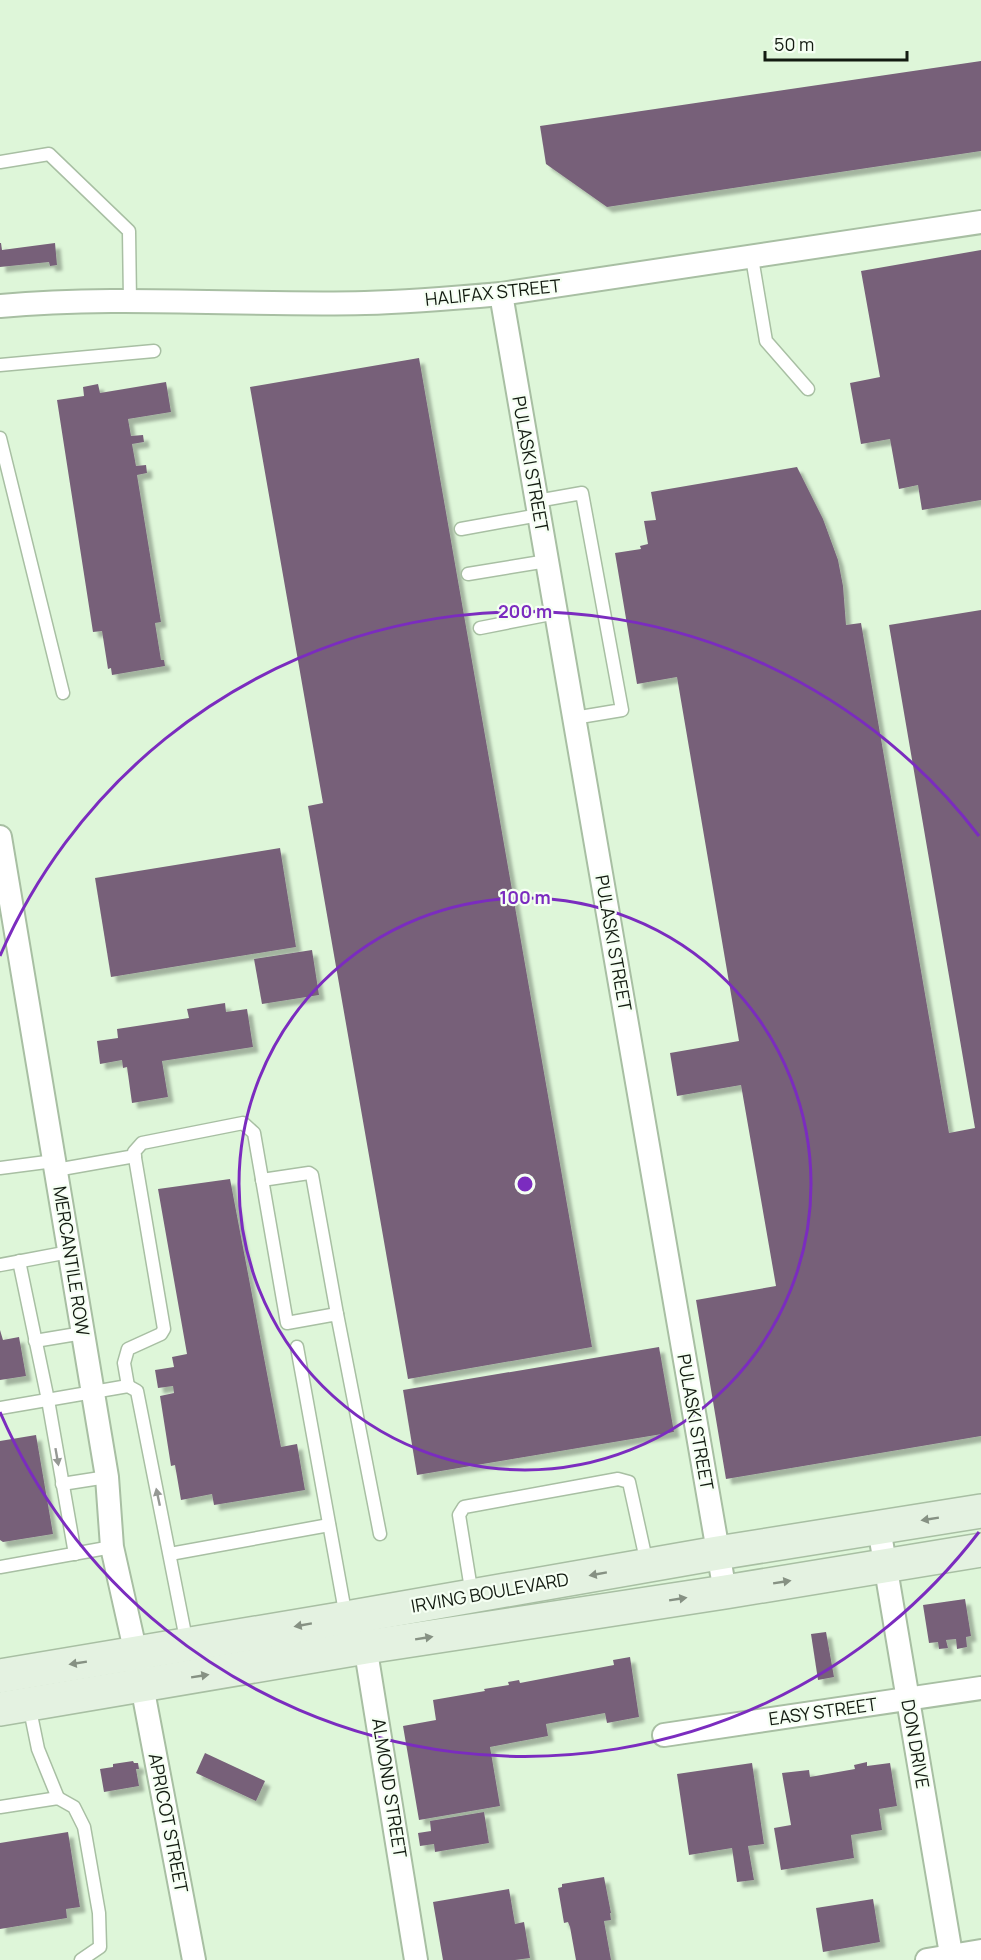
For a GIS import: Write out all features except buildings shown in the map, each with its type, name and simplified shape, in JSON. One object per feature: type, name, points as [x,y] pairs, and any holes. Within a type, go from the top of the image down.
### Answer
[{"type":"main road","name":"IRVING BOULEVARD","points":[[0,1676],[718,1553],[981,1511]]},
{"type":"main road","name":"IRVING BOULEVARD","points":[[14,1707],[366,1647],[981,1550]]},
{"type":"street","name":"HALIFAX STREET","points":[[0,306],[130,301],[363,303],[429,301],[501,294],[981,222]]},
{"type":"street","name":"PULASKI STREET","points":[[501,294],[724,1592]]},
{"type":"street","name":"MERCANTILE ROW","points":[[0,837],[6,905],[55,1165],[107,1477],[112,1547],[142,1686]]},
{"type":"street","name":"DON DRIVE","points":[[879,1528],[951,1958]]},
{"type":"street","name":"ALMOND STREET","points":[[353,1617],[366,1647],[416,1960]]},
{"type":"street","name":"APRICOT STREET","points":[[142,1686],[194,1960]]},
{"type":"street","name":"EASY STREET","points":[[664,1735],[981,1688]]},
{"type":"street","points":[[927,1960],[951,1958],[981,1951]]},
{"type":"lane","points":[[0,162],[49,154],[129,231],[130,301]]},
{"type":"lane","points":[[752,258],[766,342],[808,389]]},
{"type":"lane","points":[[0,365],[154,351]]},
{"type":"lane","points":[[0,438],[63,693]]},
{"type":"lane","points":[[461,529],[582,494],[621,710],[574,718]]},
{"type":"lane","points":[[468,574],[547,561]]},
{"type":"lane","points":[[480,628],[556,613]]},
{"type":"lane","points":[[129,1386],[124,1363],[128,1349],[161,1334],[164,1329],[134,1152],[142,1143],[243,1123],[254,1133],[287,1323],[337,1314]]},
{"type":"lane","points":[[0,1168],[55,1165],[135,1156]]},
{"type":"lane","points":[[262,1180],[309,1173],[312,1175],[381,1534]]},
{"type":"lane","points":[[0,1265],[69,1252]]},
{"type":"lane","points":[[19,1261],[48,1400],[75,1554]]},
{"type":"lane","points":[[35,1341],[83,1333]]},
{"type":"lane","points":[[297,1347],[329,1524],[353,1617]]},
{"type":"lane","points":[[0,1408],[129,1386],[137,1391],[187,1645]]},
{"type":"lane","points":[[62,1484],[107,1477]]},
{"type":"lane","points":[[472,1596],[459,1515],[464,1507],[618,1479],[629,1482],[647,1566]]},
{"type":"lane","points":[[170,1554],[329,1524]]},
{"type":"lane","points":[[0,1567],[112,1547]]},
{"type":"lane","points":[[14,1707],[38,1749],[58,1798]]},
{"type":"lane","points":[[0,1807],[58,1798],[74,1807],[84,1827],[99,1913],[99,1947],[81,1960]]}]
